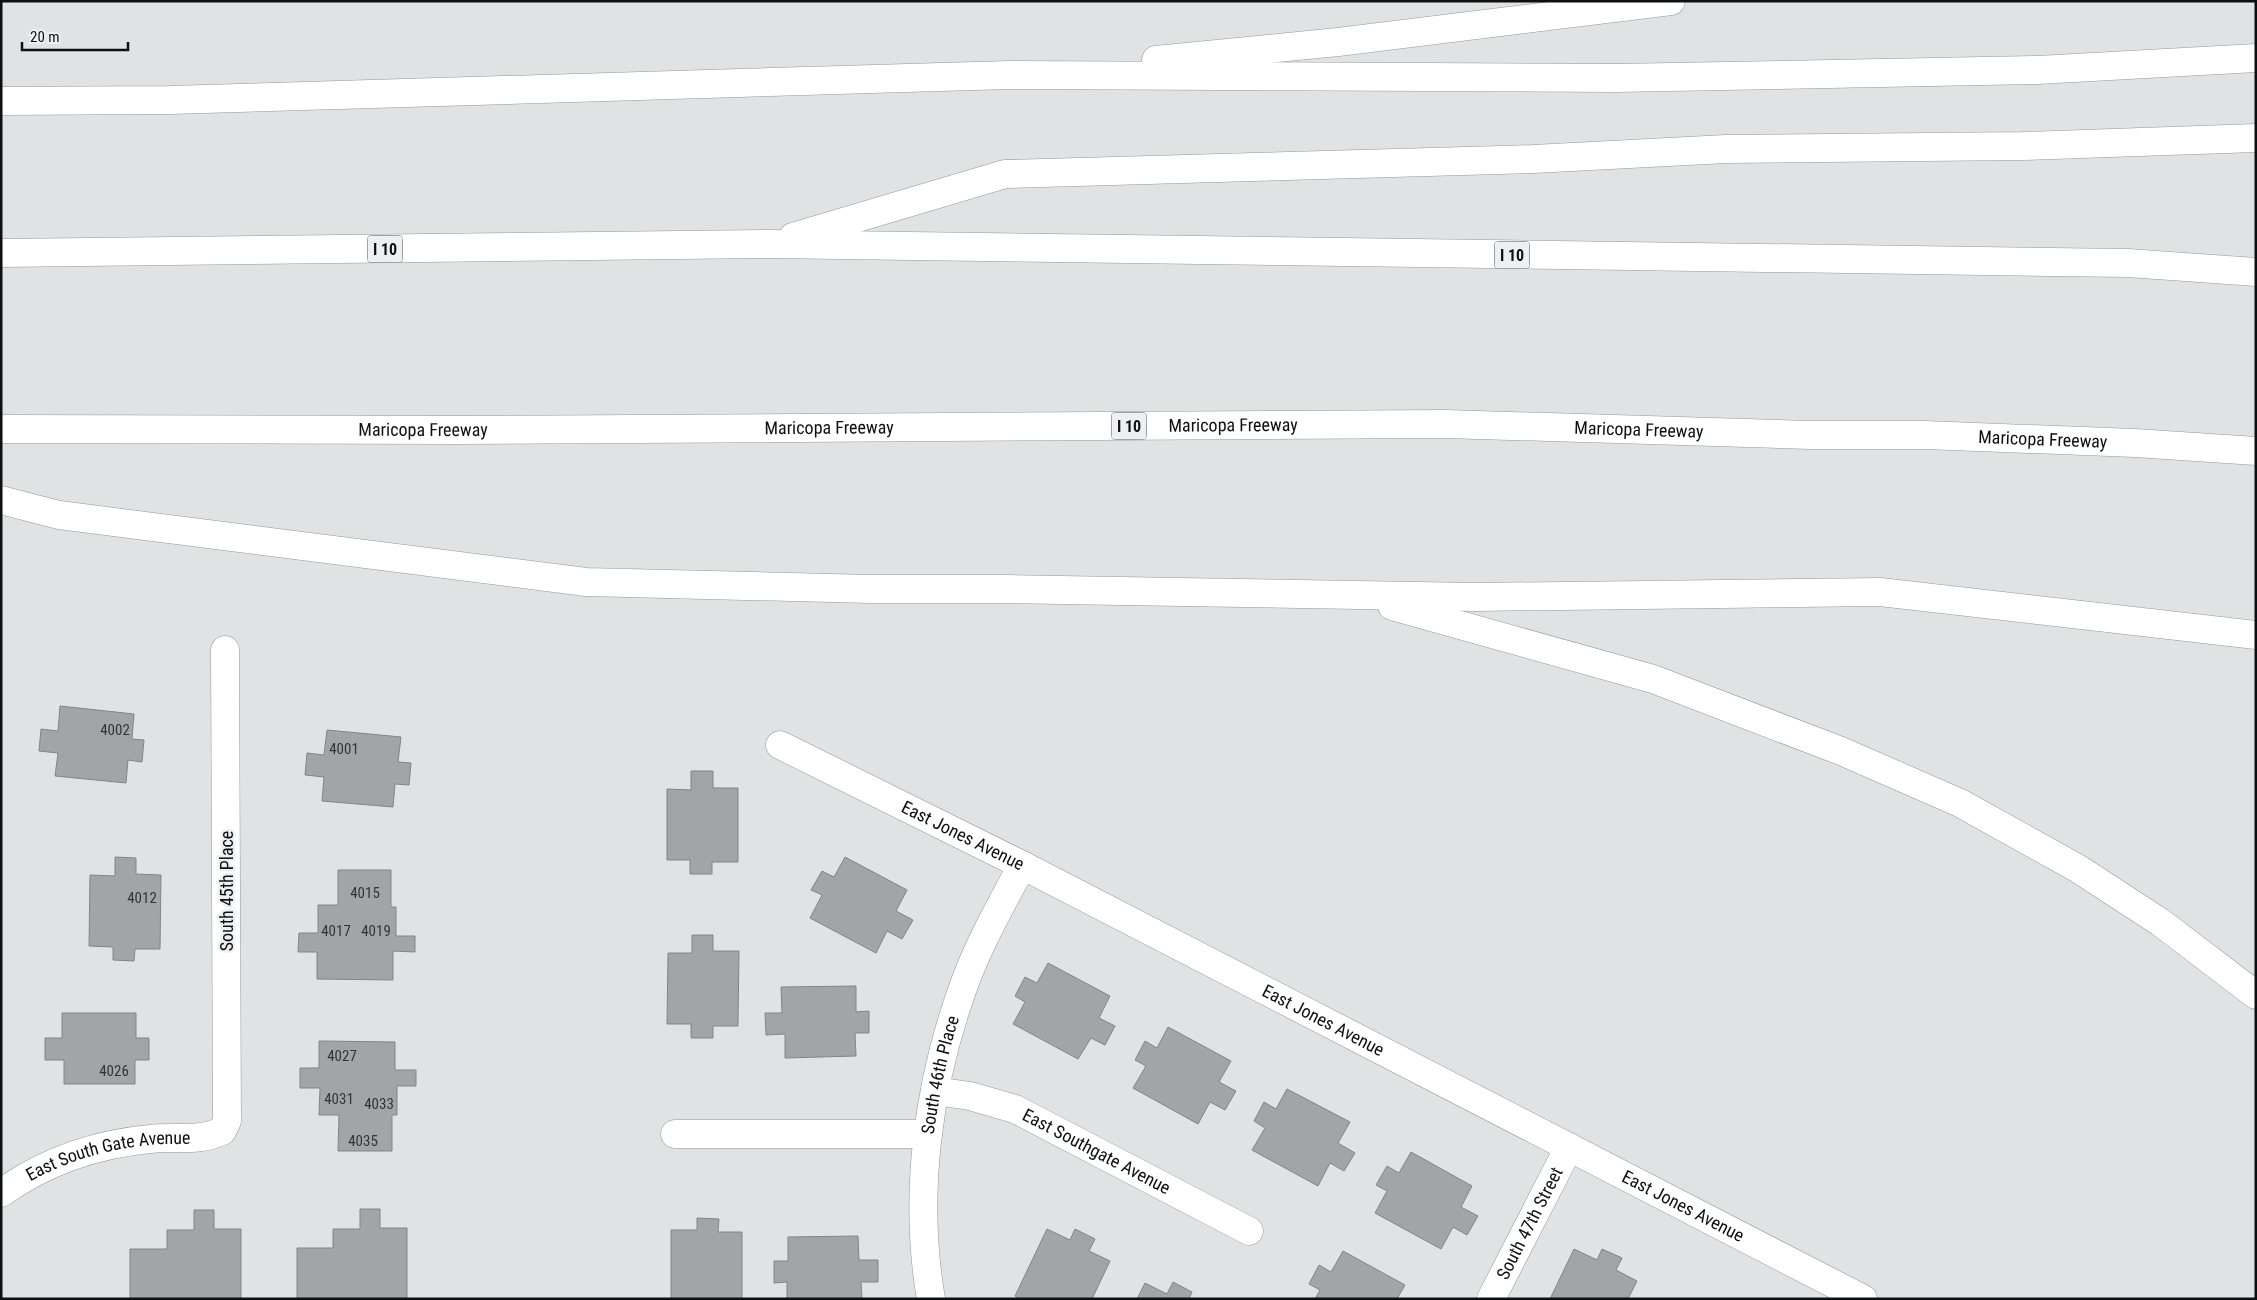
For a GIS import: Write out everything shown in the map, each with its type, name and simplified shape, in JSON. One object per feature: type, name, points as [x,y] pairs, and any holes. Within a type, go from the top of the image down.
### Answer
[{"type":"main road","points":[[1009,75],[1338,42],[1671,1]]},
{"type":"main road","points":[[1,101],[180,100],[1009,75],[1626,78],[2038,70],[2256,58]]},
{"type":"main road","points":[[768,244],[1005,174],[1523,159],[1726,148],[2023,146],[2256,138]]},
{"type":"main road","name":"I 10","points":[[1,253],[768,244],[2128,264],[2256,272]]},
{"type":"main road","name":"Maricopa Freeway","points":[[1,429],[457,430],[1446,424],[1810,435],[1925,435],[2135,443],[2256,451]]},
{"type":"main road","points":[[1,500],[59,515],[586,582],[871,589],[1475,597],[1880,592],[2256,636]]},
{"type":"main road","points":[[1350,595],[1515,638],[1653,678],[1841,751],[1960,803],[2077,868],[2127,900],[2160,922],[2256,995]]},
{"type":"main road","name":"South 45th Place","points":[[222,1131],[227,1121],[228,1111],[225,650]]},
{"type":"main road","name":"East Jones Avenue","points":[[780,744],[1022,865],[1863,1299]]},
{"type":"main road","name":"South 46th Place","points":[[931,1299],[924,1230],[925,1166],[935,1091],[954,1015],[965,983],[1022,865]]},
{"type":"main road","name":"East Southgate Avenue","points":[[935,1091],[970,1096],[1015,1110],[1249,1231]]},
{"type":"main road","name":"East South Gate Avenue","points":[[1,1193],[42,1168],[76,1154],[113,1144],[152,1138],[201,1138],[222,1131]]},
{"type":"main road","points":[[675,1134],[928,1134]]},
{"type":"main road","name":"South 47th Street","points":[[1491,1299],[1569,1147]]},
{"type":"building","points":[[60,706],[134,714],[132,739],[144,740],[142,762],[128,760],[126,783],[55,776],[58,753],[39,751],[41,729],[58,731]]},
{"type":"building","points":[[327,730],[401,737],[398,762],[411,763],[409,785],[395,784],[393,807],[322,801],[324,777],[305,775],[307,753],[324,755]]},
{"type":"building","points":[[691,771],[713,771],[713,788],[738,788],[738,862],[712,862],[712,874],[690,874],[690,860],[667,860],[667,789],[691,790]]},
{"type":"building","points":[[115,857],[136,858],[136,874],[161,875],[160,949],[135,949],[134,961],[113,960],[113,947],[89,946],[90,875],[115,876]]},
{"type":"building","points":[[845,857],[907,890],[896,911],[913,920],[902,939],[887,931],[876,953],[810,918],[822,895],[811,890],[822,871],[834,877]]},
{"type":"building","points":[[338,870],[391,870],[391,907],[396,907],[396,936],[415,936],[415,952],[393,951],[393,980],[317,979],[317,952],[298,952],[299,933],[318,933],[318,905],[338,905]]},
{"type":"building","points":[[692,935],[713,935],[713,951],[739,951],[738,1026],[713,1026],[713,1038],[691,1038],[691,1024],[667,1024],[668,953],[692,953]]},
{"type":"building","points":[[1048,963],[1110,996],[1099,1018],[1115,1026],[1105,1045],[1091,1038],[1078,1059],[1013,1024],[1025,1002],[1015,996],[1025,977],[1037,983]]},
{"type":"building","points":[[856,986],[856,1012],[869,1011],[869,1033],[855,1033],[856,1056],[785,1058],[785,1034],[766,1035],[765,1013],[782,1013],[781,987]]},
{"type":"building","points":[[62,1013],[136,1013],[136,1038],[149,1038],[149,1060],[135,1060],[135,1084],[64,1084],[64,1060],[45,1060],[45,1038],[62,1038]]},
{"type":"building","points":[[1168,1027],[1231,1061],[1219,1082],[1236,1091],[1225,1110],[1210,1102],[1198,1124],[1133,1088],[1146,1066],[1135,1060],[1145,1041],[1157,1048]]},
{"type":"building","points":[[319,1041],[395,1042],[395,1070],[416,1070],[416,1086],[397,1086],[397,1115],[392,1115],[392,1151],[338,1151],[339,1115],[319,1115],[320,1088],[300,1088],[300,1068],[319,1068]]},
{"type":"building","points":[[1287,1089],[1350,1122],[1338,1143],[1355,1153],[1344,1171],[1330,1163],[1318,1186],[1252,1150],[1265,1128],[1254,1121],[1264,1102],[1276,1109]]},
{"type":"building","points":[[1411,1152],[1472,1186],[1461,1207],[1478,1216],[1467,1235],[1453,1227],[1441,1249],[1375,1213],[1387,1191],[1376,1185],[1387,1166],[1399,1173]]},
{"type":"building","points":[[360,1209],[380,1209],[380,1228],[407,1228],[407,1299],[297,1299],[297,1248],[333,1248],[333,1229],[360,1229]]},
{"type":"building","points":[[194,1210],[214,1210],[214,1229],[241,1229],[241,1299],[130,1299],[130,1249],[167,1249],[167,1230],[194,1230]]},
{"type":"building","points":[[697,1218],[719,1219],[718,1232],[742,1232],[742,1299],[671,1299],[671,1230],[697,1230]]},
{"type":"building","points":[[1047,1229],[1070,1240],[1075,1229],[1095,1239],[1089,1251],[1110,1261],[1092,1299],[1020,1299],[1015,1296]]},
{"type":"building","points":[[858,1236],[859,1260],[878,1260],[878,1282],[861,1282],[862,1299],[787,1299],[787,1282],[774,1283],[774,1261],[788,1261],[788,1237]]},
{"type":"building","points":[[1574,1249],[1597,1260],[1602,1249],[1622,1258],[1616,1270],[1637,1281],[1628,1299],[1550,1299]]},
{"type":"building","points":[[1343,1251],[1405,1285],[1397,1299],[1315,1299],[1320,1290],[1309,1284],[1319,1265],[1331,1272]]},
{"type":"building","points":[[1173,1282],[1192,1292],[1189,1299],[1137,1299],[1145,1283],[1167,1294]]}]
